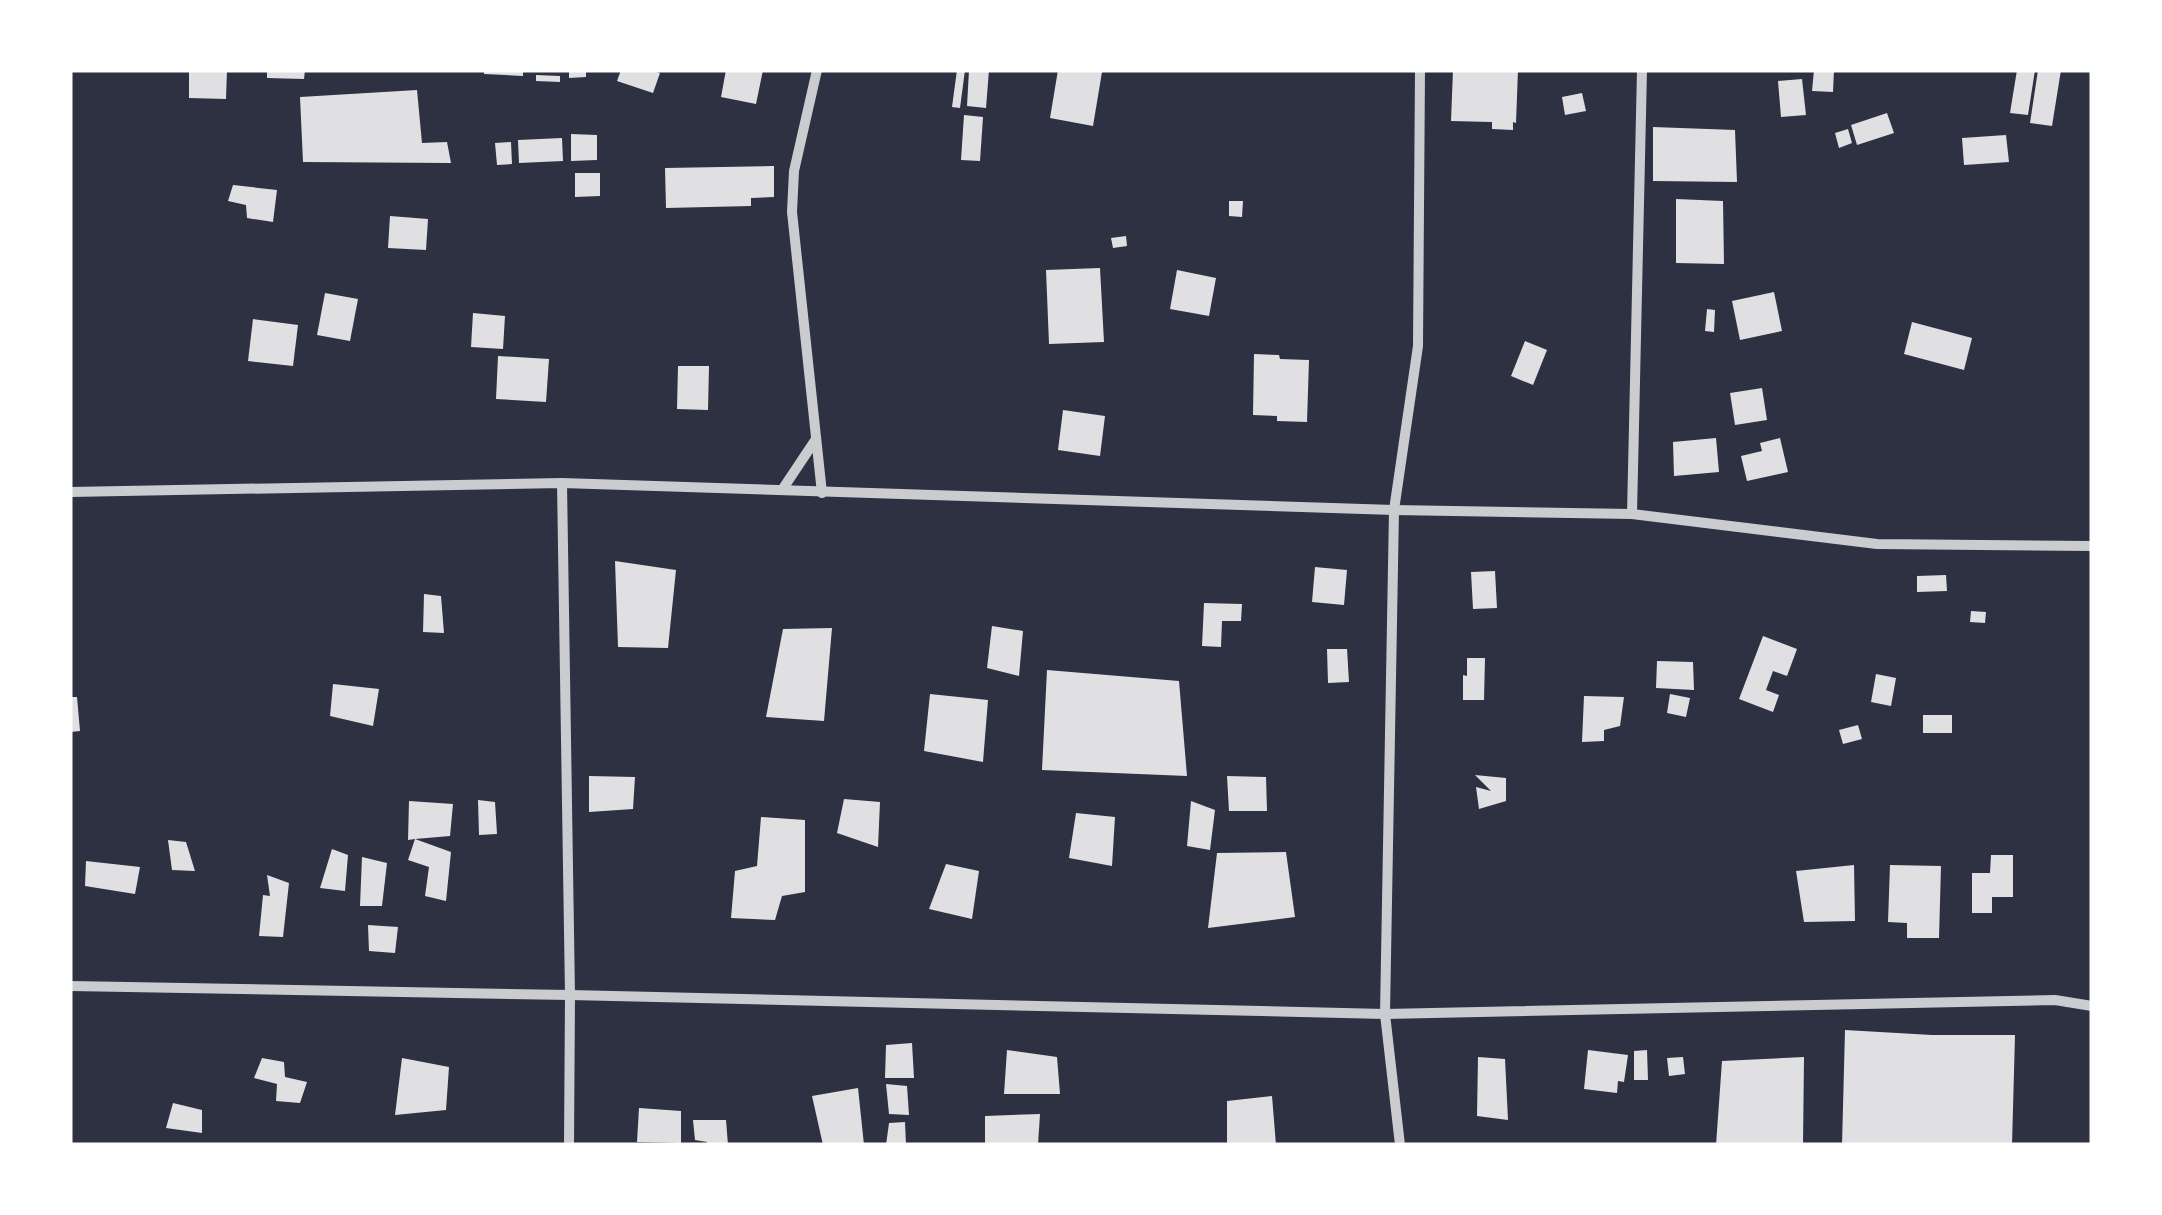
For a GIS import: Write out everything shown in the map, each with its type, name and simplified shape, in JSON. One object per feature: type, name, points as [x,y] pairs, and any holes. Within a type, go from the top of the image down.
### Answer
[{"type":"street","points":[[817,70],[794,171],[792,212],[822,493]]},
{"type":"street","points":[[1400,1145],[1384,1014],[1394,510],[1418,346],[1420,70]]},
{"type":"street","points":[[1632,514],[1642,70]]},
{"type":"street","points":[[782,490],[817,438]]},
{"type":"street","points":[[70,492],[562,483],[1632,514],[1877,544],[2092,546]]},
{"type":"street","points":[[562,483],[569,1145]]},
{"type":"street","points":[[70,986],[1384,1014],[2055,1000],[2092,1006]]},
{"type":"building","points":[[189,70],[227,70],[226,99],[189,98]]},
{"type":"building","points":[[267,70],[305,70],[304,79],[267,78]]},
{"type":"building","points":[[484,70],[523,70],[523,76],[484,74]]},
{"type":"building","points":[[569,70],[586,70],[586,77],[569,78]]},
{"type":"building","points":[[621,70],[660,73],[653,93],[617,81]]},
{"type":"building","points":[[726,70],[763,70],[756,104],[721,97]]},
{"type":"building","points":[[957,70],[965,70],[960,108],[952,107]]},
{"type":"building","points":[[969,70],[989,70],[986,108],[967,106]]},
{"type":"building","points":[[1058,70],[1102,72],[1093,126],[1050,118]]},
{"type":"building","points":[[1453,70],[1518,70],[1513,130],[1492,129],[1492,122],[1451,121]]},
{"type":"building","points":[[1814,70],[1834,70],[1833,92],[1812,91]]},
{"type":"building","points":[[2017,70],[2035,70],[2028,115],[2010,113]]},
{"type":"building","points":[[2038,70],[2061,70],[2052,126],[2030,123]]},
{"type":"building","points":[[536,75],[560,76],[560,82],[536,81]]},
{"type":"building","points":[[1802,79],[1806,115],[1781,117],[1778,81]]},
{"type":"building","points":[[417,90],[422,143],[447,142],[451,163],[303,162],[300,97]]},
{"type":"building","points":[[1582,93],[1586,111],[1565,115],[1562,97]]},
{"type":"building","points":[[1887,113],[1894,133],[1857,145],[1851,125]]},
{"type":"building","points":[[964,115],[983,117],[980,161],[961,160]]},
{"type":"building","points":[[1653,127],[1735,130],[1737,182],[1653,181]]},
{"type":"building","points":[[1848,129],[1852,143],[1839,148],[1835,133]]},
{"type":"building","points":[[571,134],[597,135],[597,160],[571,161]]},
{"type":"building","points":[[2006,135],[2009,162],[1964,165],[1962,138]]},
{"type":"building","points":[[562,138],[563,161],[519,163],[518,140]]},
{"type":"building","points":[[511,142],[512,164],[497,165],[495,143]]},
{"type":"building","points":[[774,166],[774,197],[751,198],[751,206],[666,208],[665,168]]},
{"type":"building","points":[[575,173],[600,173],[600,196],[575,197]]},
{"type":"building","points":[[233,185],[277,190],[273,222],[247,218],[246,205],[228,201]]},
{"type":"building","points":[[1676,199],[1723,201],[1724,264],[1676,263]]},
{"type":"building","points":[[1229,201],[1243,201],[1242,217],[1229,216]]},
{"type":"building","points":[[390,216],[428,219],[426,250],[388,248]]},
{"type":"building","points":[[1126,236],[1127,246],[1113,248],[1111,238]]},
{"type":"building","points":[[1100,268],[1104,342],[1049,344],[1046,270]]},
{"type":"building","points":[[1177,270],[1216,278],[1209,316],[1170,309]]},
{"type":"building","points":[[1774,292],[1782,331],[1740,340],[1732,301]]},
{"type":"building","points":[[325,293],[358,299],[350,341],[317,335]]},
{"type":"building","points":[[1707,309],[1715,310],[1714,332],[1705,331]]},
{"type":"building","points":[[473,313],[505,316],[503,349],[471,347]]},
{"type":"building","points":[[253,319],[298,325],[293,366],[248,361]]},
{"type":"building","points":[[1912,322],[1972,338],[1964,370],[1904,354]]},
{"type":"building","points":[[1525,341],[1547,350],[1533,385],[1511,376]]},
{"type":"building","points":[[1254,354],[1309,360],[1307,422],[1253,415]]},
{"type":"building","points":[[498,356],[549,359],[546,402],[496,399]]},
{"type":"building","points":[[678,366],[709,366],[708,410],[677,409]]},
{"type":"building","points":[[1762,388],[1767,420],[1735,425],[1730,393]]},
{"type":"building","points":[[1063,410],[1105,416],[1100,456],[1058,450]]},
{"type":"building","points":[[1716,438],[1719,472],[1674,476],[1673,442]]},
{"type":"building","points":[[1780,438],[1788,472],[1747,481],[1741,456],[1762,451],[1760,443]]},
{"type":"building","points":[[615,561],[676,570],[668,648],[618,647]]},
{"type":"building","points":[[1315,567],[1347,570],[1344,605],[1312,602]]},
{"type":"building","points":[[1495,571],[1497,608],[1473,609],[1471,572]]},
{"type":"building","points":[[1946,575],[1947,591],[1917,592],[1917,576]]},
{"type":"building","points":[[424,594],[441,596],[444,633],[423,632]]},
{"type":"building","points":[[1204,603],[1242,604],[1241,621],[1222,621],[1221,647],[1202,646]]},
{"type":"building","points":[[1971,611],[1986,612],[1985,623],[1970,622]]},
{"type":"building","points":[[992,626],[1023,631],[1019,676],[987,668]]},
{"type":"building","points":[[832,628],[824,721],[766,717],[783,629]]},
{"type":"building","points":[[1763,636],[1797,649],[1787,676],[1773,671],[1766,690],[1779,695],[1773,712],[1739,699]]},
{"type":"building","points":[[1327,649],[1347,649],[1349,682],[1328,683]]},
{"type":"building","points":[[1467,658],[1485,658],[1484,700],[1463,700]]},
{"type":"building","points":[[1657,661],[1693,662],[1694,690],[1656,688]]},
{"type":"building","points":[[1047,670],[1179,681],[1187,776],[1042,770]]},
{"type":"building","points":[[1876,674],[1896,678],[1891,706],[1871,702]]},
{"type":"building","points":[[333,684],[379,689],[373,726],[330,716]]},
{"type":"building","points":[[930,694],[988,700],[983,762],[924,751]]},
{"type":"building","points":[[1670,694],[1690,698],[1686,717],[1667,713]]},
{"type":"building","points":[[1584,696],[1624,697],[1620,726],[1604,730],[1604,741],[1582,742]]},
{"type":"building","points":[[70,697],[77,697],[80,731],[70,732]]},
{"type":"building","points":[[1923,715],[1952,715],[1952,733],[1923,733]]},
{"type":"building","points":[[1858,725],[1862,739],[1843,744],[1839,730]]},
{"type":"building","points":[[1475,775],[1506,778],[1506,801],[1479,809],[1476,787],[1491,791]]},
{"type":"building","points":[[589,776],[635,777],[633,809],[589,812]]},
{"type":"building","points":[[1227,776],[1266,777],[1267,811],[1229,811]]},
{"type":"building","points":[[844,799],[880,802],[878,847],[837,833]]},
{"type":"building","points":[[478,800],[495,802],[497,834],[479,835]]},
{"type":"building","points":[[409,801],[453,804],[450,836],[408,840]]},
{"type":"building","points":[[1191,801],[1215,810],[1210,850],[1187,846]]},
{"type":"building","points":[[1076,813],[1115,817],[1112,866],[1069,858]]},
{"type":"building","points":[[761,817],[805,820],[805,892],[782,896],[775,920],[731,918],[735,871],[757,866]]},
{"type":"building","points":[[415,839],[451,852],[446,901],[425,896],[429,867],[408,860]]},
{"type":"building","points":[[168,840],[186,842],[195,871],[172,870]]},
{"type":"building","points":[[332,849],[348,855],[345,891],[320,888]]},
{"type":"building","points":[[1286,852],[1295,917],[1208,928],[1217,853]]},
{"type":"building","points":[[1991,855],[2013,855],[2013,897],[1992,897],[1992,913],[1972,913],[1972,873],[1990,873]]},
{"type":"building","points":[[362,857],[387,863],[382,906],[360,906]]},
{"type":"building","points":[[86,861],[140,867],[135,894],[85,886]]},
{"type":"building","points":[[946,864],[979,871],[972,919],[929,909]]},
{"type":"building","points":[[1854,865],[1855,921],[1804,922],[1796,871]]},
{"type":"building","points":[[1890,865],[1941,866],[1939,938],[1907,938],[1907,923],[1888,922]]},
{"type":"building","points":[[267,875],[289,883],[283,937],[259,936],[263,895],[270,896]]},
{"type":"building","points":[[368,925],[398,927],[395,953],[369,951]]},
{"type":"building","points":[[1845,1030],[2015,1035],[2012,1145],[1842,1145]]},
{"type":"building","points":[[912,1043],[914,1078],[885,1078],[886,1045]]},
{"type":"building","points":[[1007,1050],[1057,1057],[1060,1094],[1004,1094]]},
{"type":"building","points":[[1588,1050],[1628,1055],[1624,1082],[1618,1081],[1617,1093],[1584,1089]]},
{"type":"building","points":[[1647,1050],[1648,1080],[1634,1080],[1634,1051]]},
{"type":"building","points":[[1478,1057],[1505,1059],[1508,1120],[1477,1116]]},
{"type":"building","points":[[1683,1057],[1685,1074],[1669,1076],[1667,1058]]},
{"type":"building","points":[[1804,1057],[1803,1145],[1716,1145],[1722,1061]]},
{"type":"building","points":[[262,1058],[284,1062],[285,1077],[307,1082],[300,1103],[276,1101],[277,1084],[254,1078]]},
{"type":"building","points":[[402,1058],[449,1067],[446,1110],[395,1115]]},
{"type":"building","points":[[886,1084],[907,1086],[909,1115],[889,1114]]},
{"type":"building","points":[[858,1088],[864,1145],[823,1145],[812,1096]]},
{"type":"building","points":[[1272,1096],[1276,1145],[1227,1145],[1227,1101]]},
{"type":"building","points":[[173,1103],[202,1110],[202,1133],[166,1128]]},
{"type":"building","points":[[639,1108],[681,1111],[681,1143],[637,1142]]},
{"type":"building","points":[[1040,1114],[1038,1145],[985,1145],[985,1116]]},
{"type":"building","points":[[693,1120],[726,1120],[728,1145],[707,1145],[695,1140]]},
{"type":"building","points":[[905,1122],[906,1145],[886,1145],[889,1123]]}]
